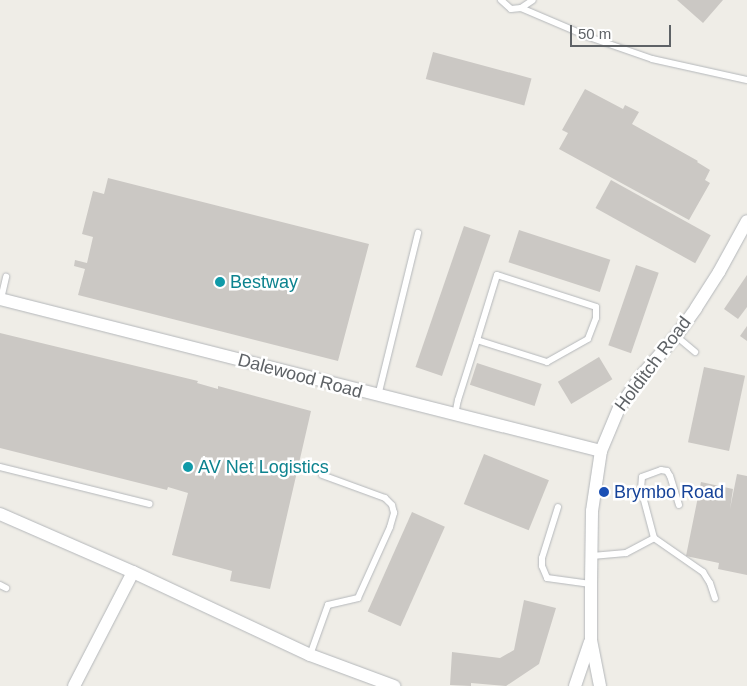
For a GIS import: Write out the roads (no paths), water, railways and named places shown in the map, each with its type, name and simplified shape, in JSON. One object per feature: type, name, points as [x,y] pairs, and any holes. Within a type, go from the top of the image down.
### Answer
[{"type":"street","name":"Holditch Road","points":[[600,686],[591,640],[592,511],[601,451],[608,428],[624,400],[642,375],[676,336],[719,272],[747,221]]},
{"type":"street","name":"Dalewood Road","points":[[0,299],[601,451]]},
{"type":"street","points":[[0,514],[133,572],[310,655],[394,686]]},
{"type":"street","points":[[74,686],[133,572]]},
{"type":"street","name":"Holditch Road","points":[[575,686],[591,640]]},
{"type":"lane","points":[[501,0],[512,9],[521,8],[533,0]]},
{"type":"lane","points":[[521,8],[589,37],[652,59],[747,80]]},
{"type":"lane","points":[[378,396],[418,233]]},
{"type":"lane","points":[[455,415],[477,340],[497,275],[596,307],[596,318],[588,339],[547,362],[477,340]]},
{"type":"lane","points":[[0,299],[6,277]]},
{"type":"lane","points":[[676,336],[695,352]]},
{"type":"lane","points":[[0,467],[149,504]]},
{"type":"lane","points":[[679,505],[667,471],[661,470],[642,477],[641,489],[654,538],[703,572],[710,583],[715,598]]},
{"type":"lane","points":[[310,655],[328,605],[358,598],[387,535],[394,513],[392,505],[385,498],[322,475]]},
{"type":"lane","points":[[558,507],[542,558],[542,566],[547,578],[591,584]]},
{"type":"lane","points":[[592,556],[626,553],[654,538]]},
{"type":"place","name":"Bestway","points":[[220,282]]},
{"type":"place","name":"AV Net Logistics","points":[[188,467]]},
{"type":"place","name":"Brymbo Road","points":[[604,492]]}]
